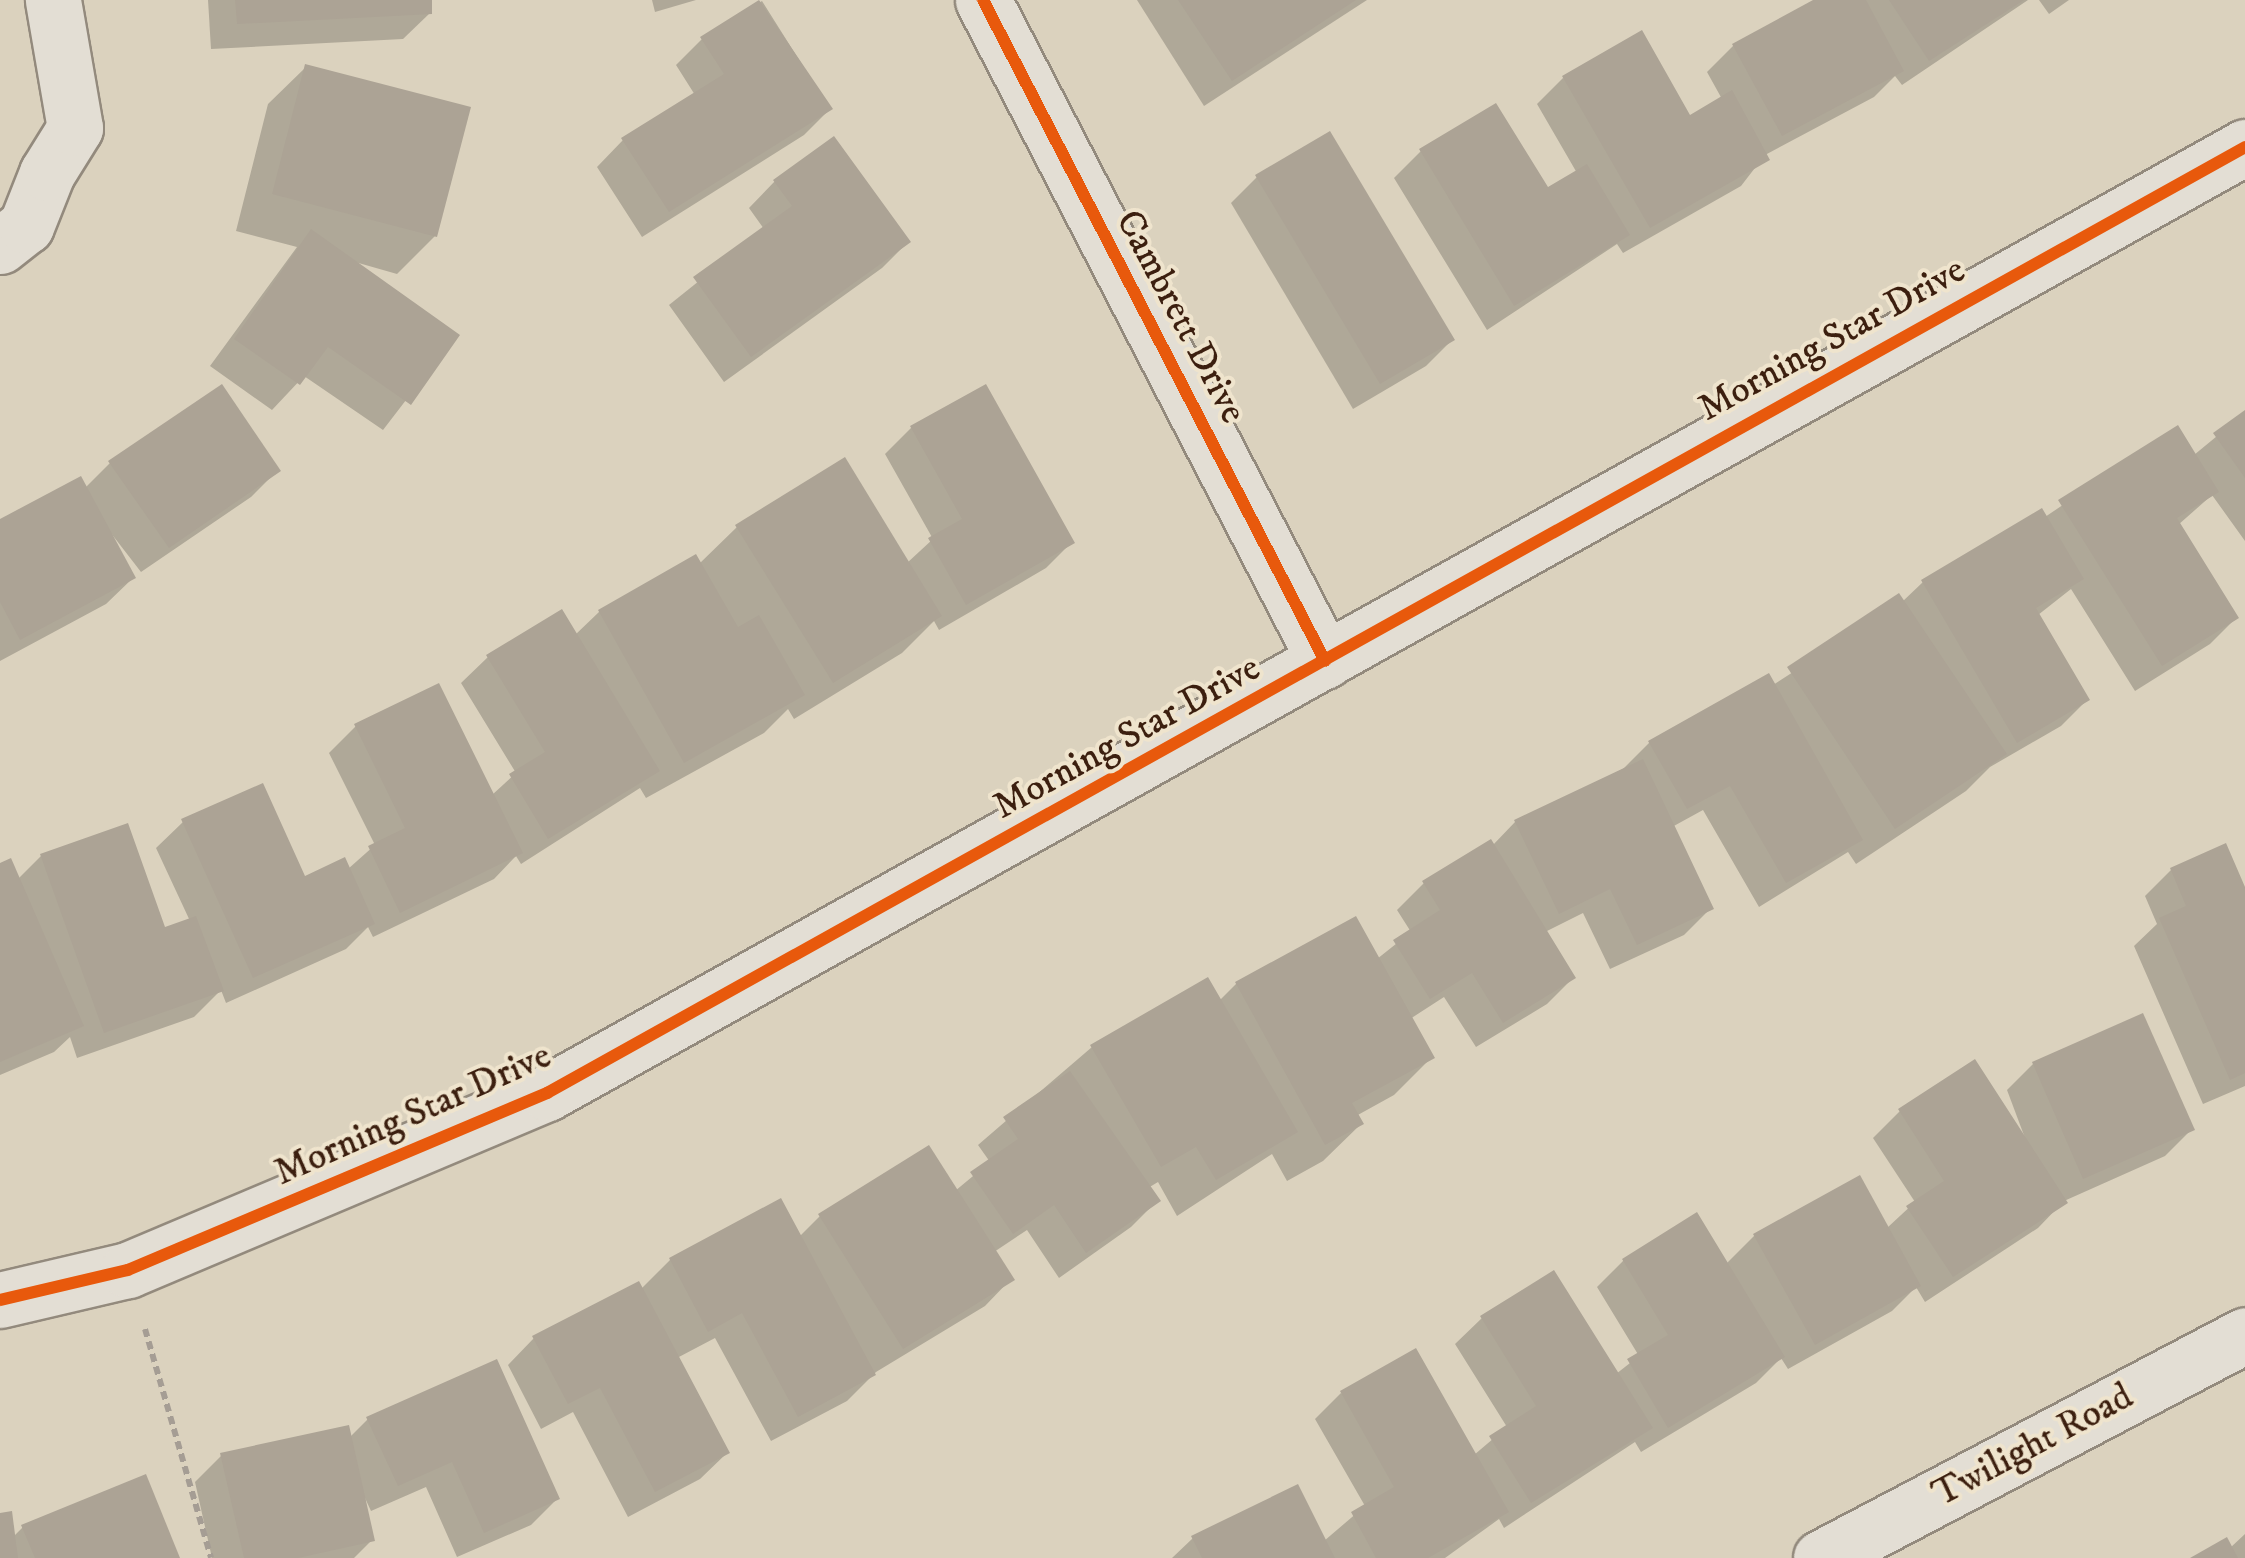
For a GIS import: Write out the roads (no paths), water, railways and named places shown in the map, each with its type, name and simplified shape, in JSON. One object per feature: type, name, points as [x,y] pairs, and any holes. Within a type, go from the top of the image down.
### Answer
[{"type":"street","points":[[0,246],[26,226],[47,173],[75,128],[54,0]]},
{"type":"street","name":"Cambrett Drive","points":[[984,0],[1325,661]]},
{"type":"street","name":"Morning Star Drive","points":[[0,1300],[128,1270],[547,1092],[2245,147]]},
{"type":"street","name":"Twilight Road","points":[[1821,1558],[2245,1334]]}]
